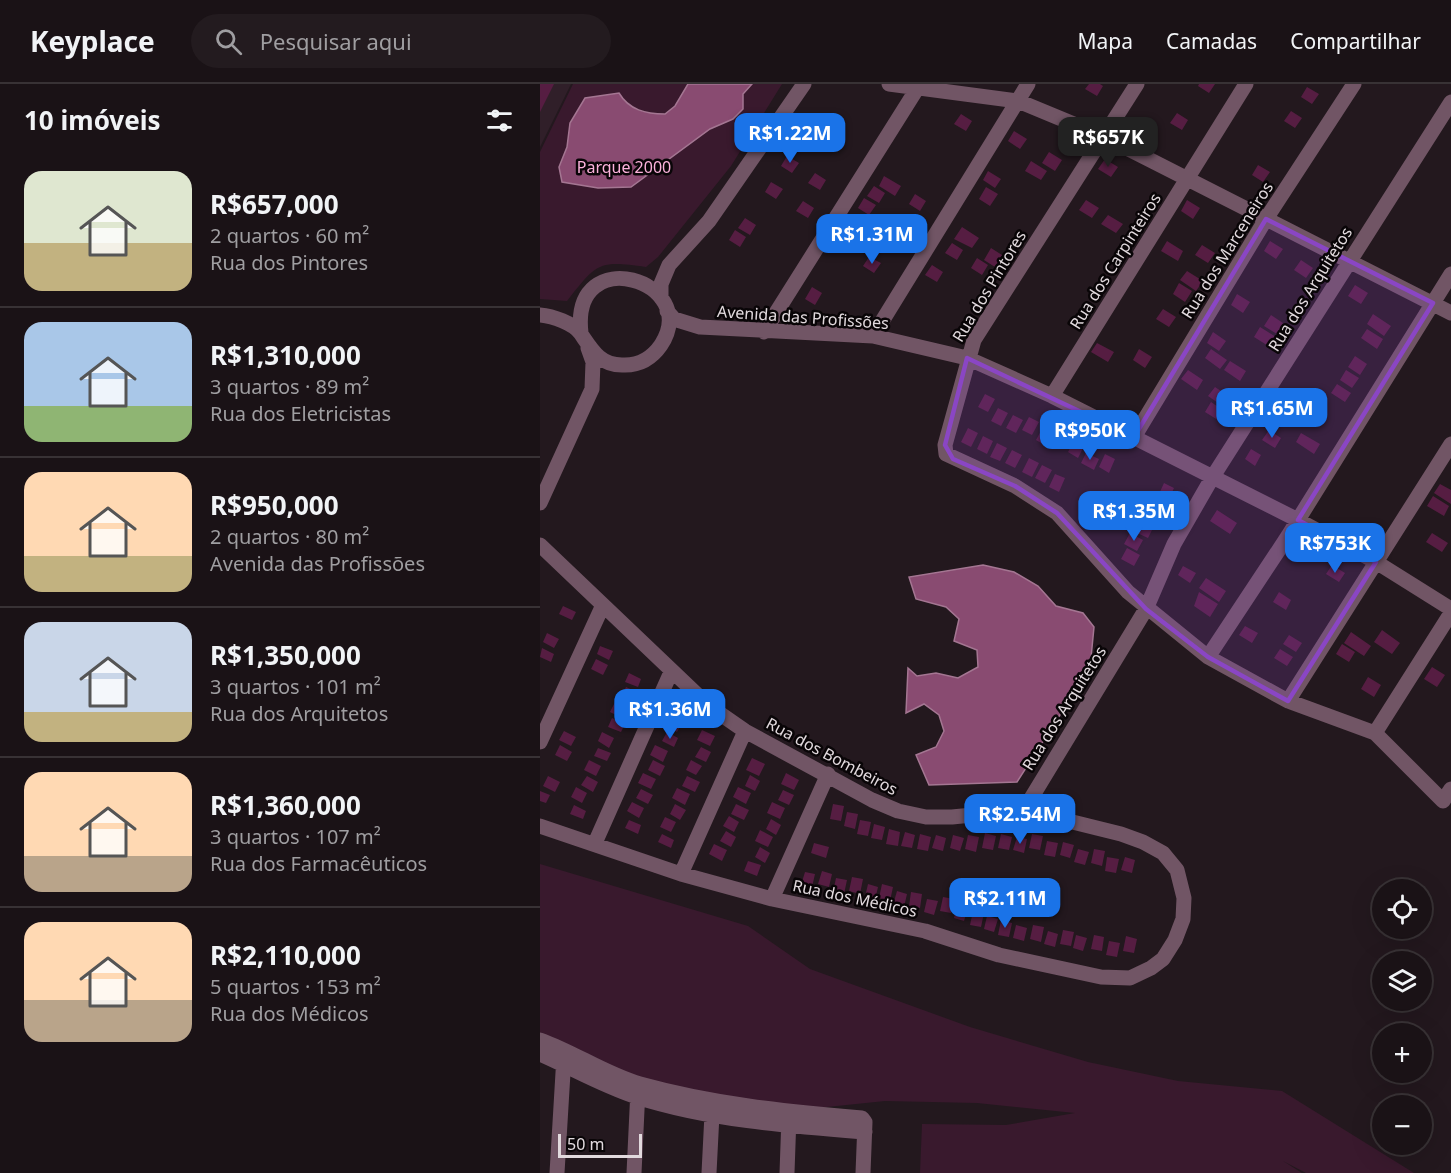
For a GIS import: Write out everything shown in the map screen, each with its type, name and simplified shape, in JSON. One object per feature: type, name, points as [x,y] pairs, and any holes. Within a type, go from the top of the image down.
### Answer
[{"type":"street","points":[[664,340],[667,331],[661,284],[669,265],[709,221],[804,84]]},
{"type":"street","points":[[889,84],[919,85],[1018,101],[1105,137],[1451,313]]},
{"type":"street","points":[[873,336],[1028,84]]},
{"type":"street","name":"Rua dos Pintores","points":[[1137,84],[974,340],[967,358],[945,445],[946,454],[1015,486],[1057,513],[1146,609]]},
{"type":"street","name":"Rua dos Carpinteiros","points":[[1052,396],[1246,84]]},
{"type":"street","name":"Rua dos Marceneiros","points":[[1134,437],[1266,219],[1354,84]]},
{"type":"street","points":[[764,332],[919,85]]},
{"type":"street","name":"Rua dos Arquitetos","points":[[1024,810],[1146,609],[1174,544],[1212,478],[1451,102]]},
{"type":"street","points":[[631,278],[651,274],[669,265]]},
{"type":"street","points":[[1208,657],[1298,520],[1451,274]]},
{"type":"street","points":[[540,503],[592,388],[593,362],[581,333],[582,307],[595,287],[618,277],[644,282],[675,319],[700,327]]},
{"type":"street","points":[[543,316],[582,307]]},
{"type":"street","points":[[543,316],[566,323],[581,333]]},
{"type":"street","points":[[592,388],[620,365],[646,360],[664,340],[674,333],[700,327]]},
{"type":"street","name":"Avenida das Profissões","points":[[700,327],[873,336],[967,358],[1052,396],[1298,520],[1376,562],[1451,611]]},
{"type":"street","points":[[588,348],[597,357],[620,365]]},
{"type":"street","points":[[1288,701],[1451,444]]},
{"type":"street","name":"Rua dos Bombeiros","points":[[540,545],[709,706],[745,731],[828,774],[872,800],[898,811],[926,817],[952,817],[1024,810],[1121,834],[1163,853],[1177,870],[1184,898],[1183,919],[1175,940],[1163,959]]},
{"type":"street","points":[[540,742],[603,605]]},
{"type":"street","points":[[1146,609],[1208,657],[1288,701],[1375,733],[1447,795]]},
{"type":"street","points":[[1375,733],[1451,611]]},
{"type":"street","points":[[595,843],[671,672]]},
{"type":"street","points":[[681,874],[745,731]]},
{"type":"street","points":[[772,899],[828,774]]},
{"type":"street","name":"Rua dos Médicos","points":[[540,826],[681,874],[772,899],[925,931],[999,955],[1101,977],[1130,978],[1152,968],[1163,959]]},
{"type":"street","points":[[540,1040],[563,1058]]},
{"type":"street","points":[[540,1054],[563,1058],[638,1090],[713,1108],[865,1132],[863,1173]]},
{"type":"street","points":[[556,1173],[563,1058]]},
{"type":"street","points":[[634,1173],[638,1090]]},
{"type":"street","points":[[709,1173],[713,1108]]},
{"type":"street","points":[[787,1173],[789,1119]]},
{"type":"highlighted area","points":[[1266,219],[1433,303],[1298,520],[1376,562],[1288,701],[1208,657],[1146,609],[1057,513],[1015,486],[953,459],[945,445],[967,358],[1134,437]]},
{"type":"shaded area","points":[[540,84],[571,84],[540,147]]},
{"type":"shaded area","points":[[688,84],[752,84],[743,94],[743,109],[733,119],[710,129],[631,187],[598,188],[562,182],[559,167],[567,147],[570,123],[585,98],[619,93],[623,99],[639,110],[665,114],[675,106]]},
{"type":"shaded area","points":[[983,565],[1014,572],[1038,586],[1056,606],[1083,613],[1094,627],[1090,668],[1017,782],[929,785],[916,755],[936,747],[944,731],[939,715],[924,704],[906,713],[908,668],[917,676],[936,673],[958,678],[978,667],[977,650],[954,641],[959,619],[946,607],[916,599],[909,577]]},
{"type":"green space","name":"Parque 2000","points":[[573,84],[782,84],[731,166],[658,257],[646,267],[618,264],[600,267],[585,279],[567,301],[540,299],[540,152]]},
{"type":"green space","points":[[540,864],[748,926],[810,969],[970,1027],[1088,1062],[1178,1081],[1282,1091],[1372,1147],[1372,1155],[1385,1155],[1414,1173],[1306,1173],[1283,1161],[1302,1173],[920,1173],[922,1124],[1006,1125],[1075,1113],[977,1103],[885,1101],[798,1110],[633,1082],[540,1037]]},
{"type":"building","points":[[540,84],[554,84],[540,112]]},
{"type":"building","points":[[1089,84],[1103,86],[1097,96],[1085,89]]},
{"type":"building","points":[[1199,84],[1215,84],[1209,93],[1198,86]]},
{"type":"building","points":[[1307,87],[1319,94],[1312,104],[1301,97]]},
{"type":"building","points":[[1291,111],[1302,118],[1295,128],[1284,121]]},
{"type":"building","points":[[1177,113],[1188,120],[1182,130],[1170,123]]},
{"type":"building","points":[[961,114],[972,121],[966,131],[954,124]]},
{"type":"building","points":[[1014,131],[1027,139],[1020,149],[1008,141]]},
{"type":"building","points":[[1049,152],[1062,160],[1055,171],[1042,163]]},
{"type":"building","points":[[787,156],[799,163],[792,173],[781,166]]},
{"type":"building","points":[[1105,159],[1118,167],[1111,177],[1098,169]]},
{"type":"building","points":[[1031,161],[1047,171],[1041,180],[1025,171]]},
{"type":"building","points":[[1258,165],[1270,172],[1263,182],[1252,175]]},
{"type":"building","points":[[988,171],[1001,179],[995,188],[983,180]]},
{"type":"building","points":[[815,173],[826,180],[820,190],[808,183]]},
{"type":"building","points":[[884,176],[901,186],[895,196],[879,186]]},
{"type":"building","points":[[771,182],[783,189],[776,199],[765,192]]},
{"type":"building","points":[[874,186],[885,193],[879,203],[867,196]]},
{"type":"building","points":[[986,187],[998,194],[990,206],[979,199]]},
{"type":"building","points":[[915,194],[926,201],[920,211],[909,204]]},
{"type":"building","points":[[864,198],[876,205],[869,215],[858,208]]},
{"type":"building","points":[[1086,200],[1099,208],[1092,218],[1079,210]]},
{"type":"building","points":[[1187,200],[1200,208],[1193,219],[1181,211]]},
{"type":"building","points":[[803,201],[814,208],[808,218],[796,211]]},
{"type":"building","points":[[1108,215],[1123,224],[1116,233],[1101,224]]},
{"type":"building","points":[[745,218],[756,225],[750,235],[738,228]]},
{"type":"building","points":[[962,227],[979,238],[972,248],[954,239]]},
{"type":"building","points":[[735,230],[746,237],[740,247],[729,240]]},
{"type":"building","points":[[886,230],[897,238],[891,248],[879,240]]},
{"type":"building","points":[[1167,241],[1183,251],[1178,261],[1161,251]]},
{"type":"building","points":[[1270,241],[1283,249],[1276,259],[1264,251]]},
{"type":"building","points":[[952,243],[963,250],[957,260],[945,253]]},
{"type":"building","points":[[1202,245],[1215,253],[1208,263],[1195,255]]},
{"type":"building","points":[[991,248],[1002,255],[995,267],[984,260]]},
{"type":"building","points":[[869,257],[881,263],[874,273],[863,266]]},
{"type":"building","points":[[977,258],[988,265],[982,275],[971,268]]},
{"type":"building","points":[[1301,260],[1313,268],[1306,278],[1294,270]]},
{"type":"building","points":[[932,265],[943,272],[937,282],[925,275]]},
{"type":"building","points":[[1187,271],[1203,281],[1196,291],[1180,280]]},
{"type":"building","points":[[1179,283],[1192,291],[1185,302],[1173,294]]},
{"type":"building","points":[[1355,285],[1368,293],[1361,304],[1348,296]]},
{"type":"building","points":[[812,287],[822,293],[815,305],[805,299]]},
{"type":"building","points":[[1237,294],[1250,302],[1243,313],[1231,305]]},
{"type":"building","points":[[1163,309],[1176,317],[1169,327],[1156,319]]},
{"type":"building","points":[[1373,314],[1391,326],[1384,336],[1367,324]]},
{"type":"building","points":[[1271,315],[1283,323],[1277,334],[1264,326]]},
{"type":"building","points":[[1260,327],[1276,337],[1270,347],[1254,337]]},
{"type":"building","points":[[1367,329],[1383,339],[1377,349],[1361,338]]},
{"type":"building","points":[[1213,332],[1226,341],[1219,351],[1207,343]]},
{"type":"building","points":[[1097,343],[1114,352],[1108,362],[1091,352]]},
{"type":"building","points":[[1139,349],[1152,357],[1145,368],[1133,360]]},
{"type":"building","points":[[1211,349],[1227,360],[1220,369],[1205,358]]},
{"type":"building","points":[[1355,356],[1367,364],[1360,375],[1348,367]]},
{"type":"building","points":[[1230,361],[1246,371],[1240,381],[1224,370]]},
{"type":"building","points":[[1188,370],[1203,380],[1197,390],[1181,379]]},
{"type":"building","points":[[1346,370],[1359,378],[1352,388],[1340,380]]},
{"type":"building","points":[[1337,384],[1351,393],[1345,402],[1331,393]]},
{"type":"building","points":[[1215,387],[1230,397],[1224,407],[1208,396]]},
{"type":"building","points":[[1292,388],[1305,396],[1298,407],[1285,399]]},
{"type":"building","points":[[985,394],[995,399],[988,412],[978,407]]},
{"type":"building","points":[[1211,402],[1227,413],[1221,422],[1205,412]]},
{"type":"building","points":[[998,408],[1008,413],[1001,426],[991,421]]},
{"type":"building","points":[[1013,415],[1023,420],[1016,433],[1006,428]]},
{"type":"building","points":[[1029,417],[1039,422],[1032,435],[1022,430]]},
{"type":"building","points":[[968,428],[978,433],[971,447],[961,442]]},
{"type":"building","points":[[1042,429],[1054,437],[1048,447],[1036,440]]},
{"type":"building","points":[[1269,430],[1281,438],[1275,448],[1262,440]]},
{"type":"building","points":[[1059,431],[1069,436],[1063,449],[1053,444]]},
{"type":"building","points":[[1301,433],[1320,444],[1314,454],[1296,442]]},
{"type":"building","points":[[983,436],[993,441],[987,454],[977,449]]},
{"type":"building","points":[[1075,439],[1085,444],[1078,458],[1068,452]]},
{"type":"building","points":[[997,443],[1007,448],[1000,461],[990,457]]},
{"type":"building","points":[[1251,449],[1261,455],[1255,466],[1245,459]]},
{"type":"building","points":[[1012,450],[1022,455],[1015,468],[1005,463]]},
{"type":"building","points":[[1086,453],[1099,459],[1094,470],[1081,463]]},
{"type":"building","points":[[1105,454],[1115,459],[1109,473],[1099,467]]},
{"type":"building","points":[[1029,458],[1039,463],[1032,477],[1022,472]]},
{"type":"building","points":[[1042,465],[1052,470],[1045,483],[1035,478]]},
{"type":"building","points":[[1055,474],[1065,478],[1059,492],[1049,487]]},
{"type":"building","points":[[1164,483],[1174,488],[1168,501],[1158,496]]},
{"type":"building","points":[[1440,484],[1451,490],[1451,504],[1434,493]]},
{"type":"building","points":[[1433,496],[1449,506],[1444,516],[1427,506]]},
{"type":"building","points":[[1145,508],[1159,515],[1154,525],[1140,518]]},
{"type":"building","points":[[1217,510],[1237,523],[1230,534],[1210,521]]},
{"type":"building","points":[[1095,511],[1105,516],[1099,530],[1089,525]]},
{"type":"building","points":[[1140,521],[1153,528],[1148,538],[1135,532]]},
{"type":"building","points":[[1130,533],[1143,540],[1137,551],[1124,544]]},
{"type":"building","points":[[1432,533],[1448,543],[1442,552],[1426,542]]},
{"type":"building","points":[[1127,548],[1140,555],[1134,566],[1121,559]]},
{"type":"building","points":[[1332,565],[1345,573],[1339,582],[1326,574]]},
{"type":"building","points":[[1183,566],[1196,573],[1190,583],[1178,575]]},
{"type":"building","points":[[1206,578],[1226,591],[1219,602],[1199,588]]},
{"type":"building","points":[[1199,592],[1218,604],[1210,617],[1194,606]]},
{"type":"building","points":[[1279,592],[1291,600],[1286,610],[1273,602]]},
{"type":"building","points":[[563,606],[576,612],[572,620],[559,614]]},
{"type":"building","points":[[1245,626],[1258,633],[1252,643],[1239,635]]},
{"type":"building","points":[[1382,630],[1400,643],[1392,654],[1374,642]]},
{"type":"building","points":[[1351,632],[1371,646],[1364,656],[1344,643]]},
{"type":"building","points":[[547,633],[559,639],[554,648],[543,642]]},
{"type":"building","points":[[1289,635],[1302,643],[1296,652],[1283,644]]},
{"type":"building","points":[[1342,644],[1355,652],[1349,662],[1336,654]]},
{"type":"building","points":[[600,646],[613,651],[609,660],[597,654]]},
{"type":"building","points":[[542,648],[554,654],[551,662],[540,657]]},
{"type":"building","points":[[1280,649],[1293,657],[1287,666],[1274,658]]},
{"type":"building","points":[[596,659],[608,665],[603,675],[591,669]]},
{"type":"building","points":[[1432,667],[1445,675],[1437,687],[1424,679]]},
{"type":"building","points":[[629,673],[641,679],[638,687],[625,682]]},
{"type":"building","points":[[1368,677],[1381,685],[1374,697],[1361,689]]},
{"type":"building","points":[[626,687],[639,693],[635,701],[622,696]]},
{"type":"building","points":[[615,702],[627,708],[622,718],[610,712]]},
{"type":"building","points":[[669,715],[683,721],[677,732],[664,725]]},
{"type":"building","points":[[612,718],[625,724],[621,732],[608,727]]},
{"type":"building","points":[[702,730],[715,736],[710,746],[697,740]]},
{"type":"building","points":[[564,731],[576,737],[571,746],[559,740]]},
{"type":"building","points":[[602,732],[614,738],[609,748],[598,741]]},
{"type":"building","points":[[667,732],[678,738],[674,747],[662,741]]},
{"type":"building","points":[[560,745],[572,752],[567,761],[555,755]]},
{"type":"building","points":[[655,745],[668,751],[663,762],[650,755]]},
{"type":"building","points":[[701,747],[711,752],[706,762],[695,757]]},
{"type":"building","points":[[598,748],[611,753],[607,761],[594,756]]},
{"type":"building","points":[[752,758],[765,764],[759,776],[746,770]]},
{"type":"building","points":[[589,760],[601,766],[596,776],[584,770]]},
{"type":"building","points":[[653,760],[665,766],[660,776],[648,770]]},
{"type":"building","points":[[691,760],[702,766],[696,775],[686,770]]},
{"type":"building","points":[[643,773],[656,779],[651,789],[638,783]]},
{"type":"building","points":[[786,773],[799,780],[794,790],[781,784]]},
{"type":"building","points":[[750,775],[760,781],[755,791],[745,786]]},
{"type":"building","points":[[548,776],[560,782],[555,792],[543,786]]},
{"type":"building","points":[[587,776],[598,782],[593,792],[581,785]]},
{"type":"building","points":[[687,776],[700,782],[695,792],[682,786]]},
{"type":"building","points":[[576,787],[587,793],[582,803],[571,797]]},
{"type":"building","points":[[738,787],[751,793],[746,804],[733,797]]},
{"type":"building","points":[[677,788],[690,794],[685,805],[672,798]]},
{"type":"building","points":[[641,789],[653,795],[648,804],[636,798]]},
{"type":"building","points":[[783,790],[794,795],[789,805],[778,800]]},
{"type":"building","points":[[540,791],[550,795],[546,803],[540,801]]},
{"type":"building","points":[[632,802],[644,808],[639,818],[627,811]]},
{"type":"building","points":[[772,802],[785,808],[780,819],[767,813]]},
{"type":"building","points":[[675,804],[686,810],[680,820],[670,814]]},
{"type":"building","points":[[736,804],[749,810],[744,820],[731,814]]},
{"type":"building","points":[[833,804],[844,806],[841,821],[830,819]]},
{"type":"building","points":[[574,805],[586,811],[583,819],[570,814]]},
{"type":"building","points":[[847,812],[858,814],[855,829],[844,826]]},
{"type":"building","points":[[729,816],[739,822],[734,832],[723,826]]},
{"type":"building","points":[[665,817],[676,822],[671,832],[660,827]]},
{"type":"building","points":[[771,819],[781,825],[776,835],[766,829]]},
{"type":"building","points":[[629,820],[641,825],[638,834],[625,828]]},
{"type":"building","points":[[860,820],[871,822],[868,836],[857,834]]},
{"type":"building","points":[[874,824],[885,827],[882,840],[871,838]]},
{"type":"building","points":[[889,829],[900,832],[898,846],[886,844]]},
{"type":"building","points":[[760,830],[773,837],[768,847],[755,841]]},
{"type":"building","points":[[726,831],[736,837],[731,847],[720,841]]},
{"type":"building","points":[[905,832],[915,835],[912,848],[901,846]]},
{"type":"building","points":[[985,833],[996,836],[993,850],[982,848]]},
{"type":"building","points":[[662,834],[674,840],[671,848],[658,842]]},
{"type":"building","points":[[920,834],[931,837],[928,851],[917,849]]},
{"type":"building","points":[[1001,834],[1012,837],[1009,850],[998,848]]},
{"type":"building","points":[[1032,834],[1043,836],[1040,850],[1029,848]]},
{"type":"building","points":[[936,835],[946,838],[943,851],[932,848]]},
{"type":"building","points":[[953,835],[964,838],[960,851],[950,848]]},
{"type":"building","points":[[968,835],[979,837],[976,852],[965,849]]},
{"type":"building","points":[[1017,837],[1027,839],[1024,853],[1013,850]]},
{"type":"building","points":[[1047,841],[1058,843],[1055,857],[1044,855]]},
{"type":"building","points":[[1063,842],[1074,845],[1070,858],[1060,855]]},
{"type":"building","points":[[814,843],[829,847],[826,858],[811,853]]},
{"type":"building","points":[[714,844],[727,850],[722,861],[709,854]]},
{"type":"building","points":[[760,847],[770,853],[765,863],[755,857]]},
{"type":"building","points":[[1078,849],[1089,852],[1085,865],[1074,862]]},
{"type":"building","points":[[1094,849],[1105,851],[1102,866],[1091,863]]},
{"type":"building","points":[[1107,857],[1119,859],[1116,873],[1105,871]]},
{"type":"building","points":[[1125,857],[1135,860],[1132,873],[1121,870]]},
{"type":"building","points":[[748,861],[761,865],[757,876],[744,871]]},
{"type":"building","points":[[822,871],[832,874],[829,887],[818,884]]},
{"type":"building","points":[[805,872],[815,874],[812,887],[801,885]]},
{"type":"building","points":[[852,877],[863,879],[860,894],[849,891]]},
{"type":"building","points":[[836,878],[847,880],[844,894],[833,892]]},
{"type":"building","points":[[868,884],[878,887],[875,900],[865,897]]},
{"type":"building","points":[[882,884],[893,887],[890,901],[879,898]]},
{"type":"building","points":[[897,891],[907,894],[904,907],[893,905]]},
{"type":"building","points":[[911,892],[922,894],[920,908],[909,906]]},
{"type":"building","points":[[943,897],[954,899],[951,913],[940,911]]},
{"type":"building","points":[[927,899],[938,901],[934,915],[924,912]]},
{"type":"building","points":[[957,905],[968,908],[964,921],[954,918]]},
{"type":"building","points":[[973,911],[984,913],[981,927],[970,925]]},
{"type":"building","points":[[987,916],[998,919],[994,932],[984,929]]},
{"type":"building","points":[[1001,920],[1012,923],[1009,937],[998,935]]},
{"type":"building","points":[[1016,925],[1027,928],[1024,941],[1013,938]]},
{"type":"building","points":[[1033,925],[1044,927],[1041,942],[1030,939]]},
{"type":"building","points":[[1063,930],[1074,932],[1071,946],[1060,944]]},
{"type":"building","points":[[1048,931],[1058,934],[1055,947],[1044,944]]},
{"type":"building","points":[[1076,935],[1087,938],[1083,951],[1073,948]]},
{"type":"building","points":[[1094,935],[1104,937],[1102,951],[1091,949]]},
{"type":"building","points":[[1126,936],[1137,939],[1134,953],[1123,951]]},
{"type":"building","points":[[1109,941],[1120,943],[1117,957],[1106,955]]}]
